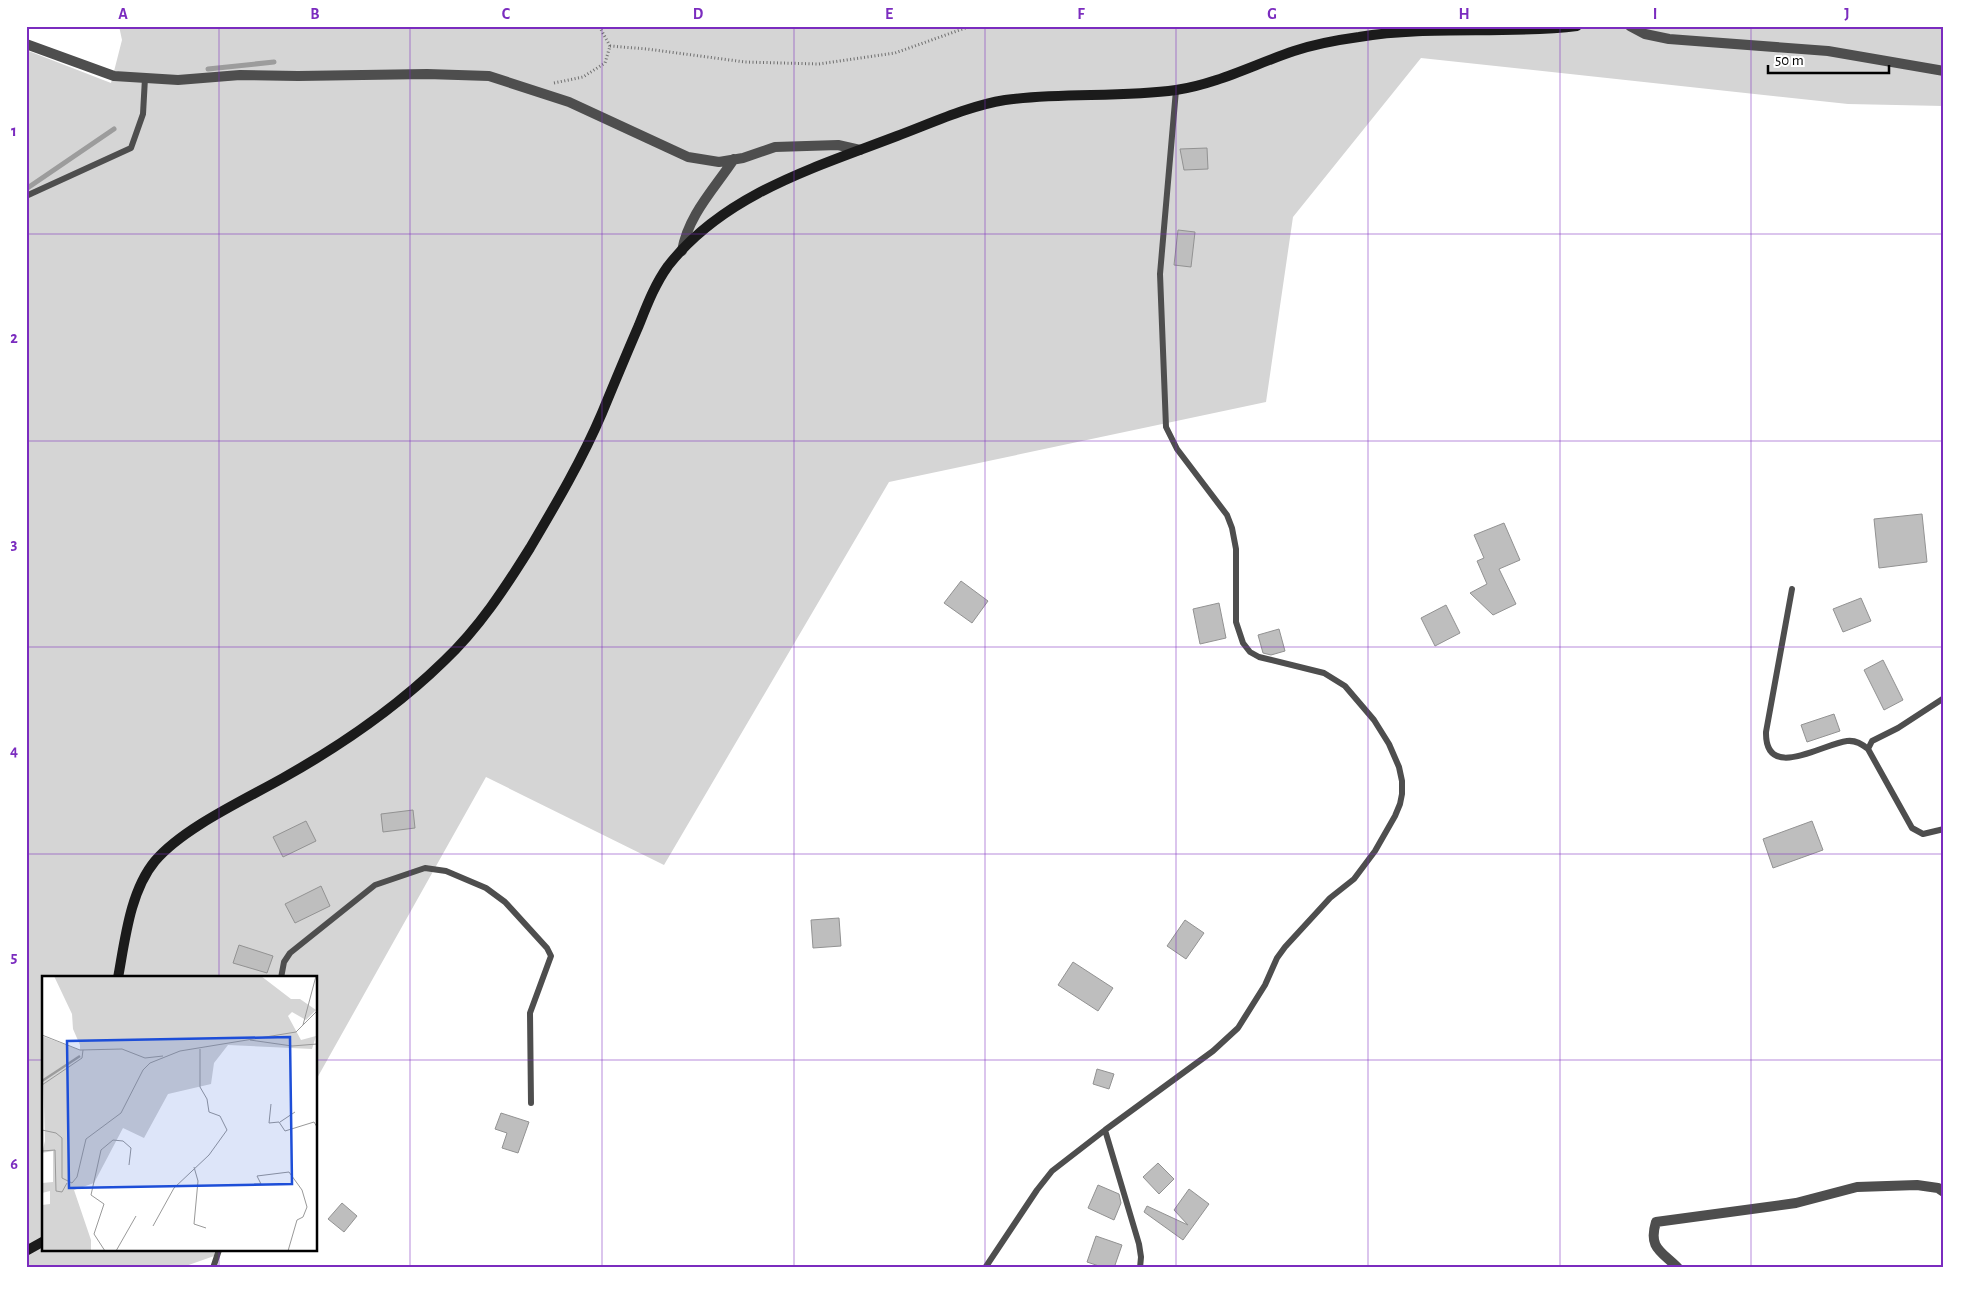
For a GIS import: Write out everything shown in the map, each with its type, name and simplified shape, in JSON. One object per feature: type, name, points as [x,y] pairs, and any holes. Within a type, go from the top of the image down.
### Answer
[{"type":"street","points":[[118,976],[128,922],[142,882],[154,862],[184,835],[313,761],[383,712],[442,664],[484,617],[519,565],[574,472],[596,427],[652,294],[666,268],[682,251],[724,214],[756,194],[815,166],[967,110],[997,101],[1058,95],[1142,93],[1176,90],[1198,86],[1222,78],[1295,50],[1365,36],[1412,31],[1551,30],[1577,26]]},
{"type":"street","points":[[1630,26],[1645,34],[1670,39],[1828,51],[1944,72]]},
{"type":"street","points":[[26,44],[114,76],[178,80],[240,75],[427,74],[489,76],[569,102],[688,157],[719,162],[775,148],[838,145],[860,150]]},
{"type":"street","points":[[682,251],[684,238],[692,220],[734,159]]},
{"type":"street","points":[[1678,1268],[1656,1247],[1652,1236],[1656,1222],[1796,1203],[1857,1187],[1917,1185],[1938,1188],[1944,1192]]},
{"type":"street","points":[[26,1251],[42,1242]]},
{"type":"lane","points":[[26,196],[131,148],[143,114],[145,78]]},
{"type":"lane","points":[[985,1268],[1052,1171],[1213,1051],[1238,1028],[1265,985],[1277,958],[1285,946],[1330,898],[1354,879],[1375,851],[1395,816],[1402,794],[1399,767],[1389,744],[1374,720],[1345,686],[1324,673],[1258,657],[1250,652],[1243,643],[1236,622],[1236,549],[1232,528],[1227,515],[1177,449],[1166,426],[1160,274],[1176,90]]},
{"type":"lane","points":[[1792,589],[1766,732],[1766,742],[1769,750],[1779,758],[1789,758],[1848,741],[1859,742],[1868,749],[1912,828],[1923,834],[1944,829]]},
{"type":"lane","points":[[1868,749],[1872,741],[1898,728],[1944,698]]},
{"type":"lane","points":[[281,976],[284,962],[290,953],[375,885],[425,868],[446,870],[486,888],[505,902],[547,948],[550,956],[530,1013],[531,1103]]},
{"type":"lane","points":[[1105,1130],[1139,1244],[1140,1268]]},
{"type":"lane","points":[[213,1268],[218,1252]]},
{"type":"path","points":[[550,84],[583,76],[605,63],[610,46],[599,26]]},
{"type":"path","points":[[610,46],[647,48],[745,62],[818,64],[895,53],[971,26]]},
{"type":"shaded area","points":[[119,26],[1944,26],[1944,106],[1848,104],[1421,58],[1293,217],[1266,402],[889,482],[664,865],[486,777],[318,1076],[318,976],[42,976],[42,1252],[219,1252],[217,1255],[180,1268],[26,1268],[26,50],[111,83],[122,40]]},
{"type":"building","points":[[1207,148],[1208,169],[1184,170],[1180,149]]},
{"type":"building","points":[[1178,230],[1195,232],[1191,267],[1174,265]]},
{"type":"building","points":[[1922,514],[1927,562],[1879,568],[1874,519]]},
{"type":"building","points":[[1504,523],[1520,560],[1499,569],[1516,604],[1493,615],[1470,593],[1487,584],[1477,561],[1484,558],[1474,535]]},
{"type":"building","points":[[961,581],[988,601],[972,623],[944,603]]},
{"type":"building","points":[[1861,598],[1871,621],[1843,632],[1833,609]]},
{"type":"building","points":[[1219,603],[1226,638],[1200,644],[1193,609]]},
{"type":"building","points":[[1446,605],[1460,633],[1435,646],[1421,618]]},
{"type":"building","points":[[1279,629],[1285,651],[1271,655],[1263,653],[1258,635]]},
{"type":"building","points":[[1883,660],[1903,700],[1884,710],[1864,670]]},
{"type":"building","points":[[1834,714],[1840,731],[1807,742],[1801,725]]},
{"type":"building","points":[[413,810],[415,828],[383,832],[381,814]]},
{"type":"building","points":[[306,821],[316,841],[283,857],[273,837]]},
{"type":"building","points":[[1812,821],[1823,850],[1773,868],[1763,839]]},
{"type":"building","points":[[321,886],[330,906],[295,923],[285,904]]},
{"type":"building","points":[[839,918],[841,946],[813,948],[811,920]]},
{"type":"building","points":[[1185,920],[1204,933],[1186,959],[1167,946]]},
{"type":"building","points":[[239,945],[273,956],[267,973],[233,963]]},
{"type":"building","points":[[1073,962],[1113,988],[1098,1011],[1058,985]]},
{"type":"building","points":[[1097,1069],[1114,1074],[1109,1089],[1093,1084]]},
{"type":"building","points":[[501,1113],[529,1122],[518,1153],[502,1148],[507,1133],[495,1129]]},
{"type":"building","points":[[1158,1163],[1174,1179],[1159,1194],[1143,1177]]},
{"type":"building","points":[[1098,1185],[1119,1194],[1121,1203],[1114,1220],[1088,1208]]},
{"type":"building","points":[[1189,1189],[1209,1204],[1183,1240],[1144,1212],[1147,1206],[1188,1225],[1174,1210]]},
{"type":"building","points":[[342,1203],[357,1216],[344,1232],[328,1219]]},
{"type":"building","points":[[1096,1236],[1122,1245],[1114,1268],[1105,1268],[1087,1262]]},
{"type":"waterway","points":[[208,69],[274,62]]},
{"type":"waterway","points":[[26,189],[114,129]]}]
